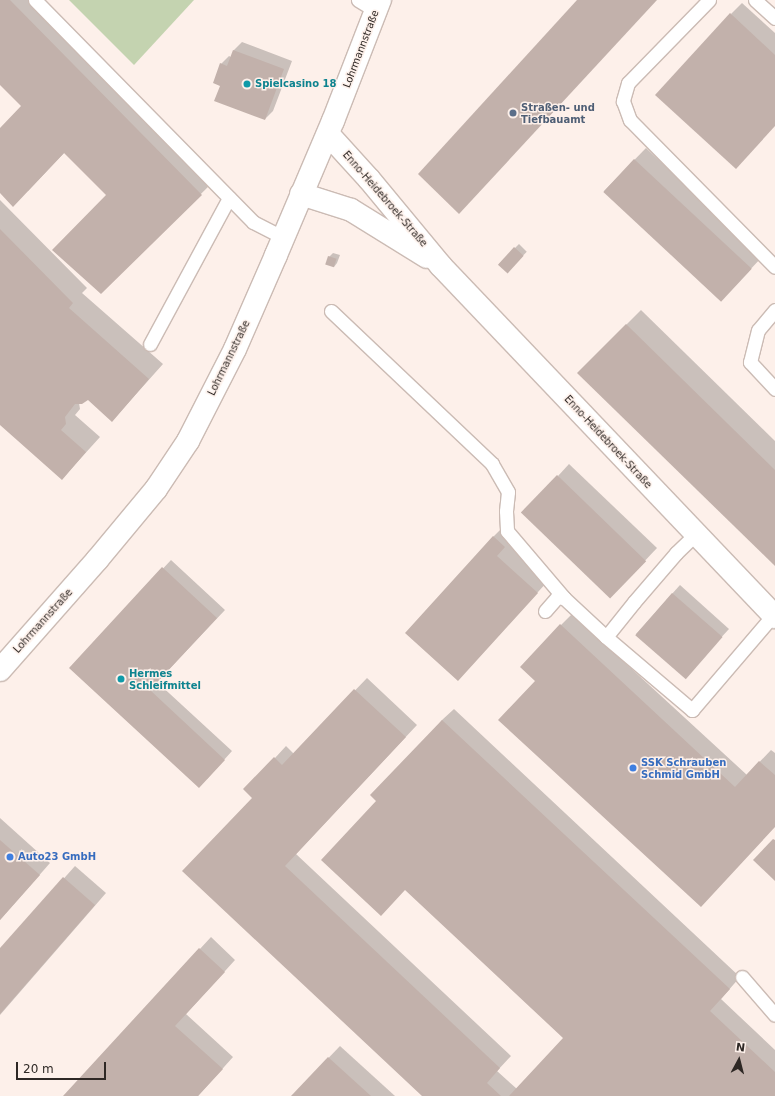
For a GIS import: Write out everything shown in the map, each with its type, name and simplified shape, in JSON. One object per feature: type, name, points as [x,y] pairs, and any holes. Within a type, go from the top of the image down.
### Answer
[{"type":"street","name":"Lohrmannstraße","points":[[0,670],[102,554],[156,489],[188,441],[235,349],[328,134],[371,4]]},
{"type":"street","name":"Enno-Heidebroek-Straße","points":[[328,134],[374,184],[441,266],[697,533],[774,616]]},
{"type":"street","name":"Enno-Heidebroek-Straße","points":[[301,194],[351,210],[441,266]]},
{"type":"lane","points":[[35,0],[253,222],[284,236]]},
{"type":"lane","points":[[709,0],[628,83],[623,101],[630,120],[775,267]]},
{"type":"lane","points":[[755,0],[775,18]]},
{"type":"lane","points":[[150,344],[228,198]]},
{"type":"lane","points":[[775,310],[758,330],[750,362],[775,389]]},
{"type":"lane","points":[[331,311],[492,464],[508,492],[506,511],[507,531],[564,598],[606,637],[692,710],[774,616]]},
{"type":"lane","points":[[606,637],[638,596],[676,553],[697,533]]},
{"type":"lane","points":[[545,611],[557,597],[564,598]]},
{"type":"lane","points":[[742,977],[775,1015]]},
{"type":"green space","points":[[69,0],[194,0],[134,65]]},
{"type":"building","points":[[0,0],[10,0],[202,195],[101,294],[52,250],[106,195],[64,153],[13,207],[0,193],[0,128],[21,106],[0,85]]},
{"type":"building","name":"Straßen- und Tiefbauamt","points":[[577,0],[657,0],[459,214],[418,174]]},
{"type":"building","points":[[730,13],[775,55],[775,126],[736,169],[655,95]]},
{"type":"building","name":"Spielcasino 18","points":[[233,50],[284,69],[265,120],[214,101],[220,86],[213,83],[220,63],[227,66]]},
{"type":"building","points":[[634,159],[752,269],[721,302],[603,192]]},
{"type":"building","points":[[0,229],[73,303],[69,308],[149,379],[112,422],[88,400],[82,404],[75,404],[65,417],[66,424],[61,430],[86,452],[62,480],[0,425]]},
{"type":"building","points":[[514,247],[524,256],[508,274],[498,265]]},
{"type":"building","points":[[328,256],[337,259],[334,267],[325,265]]},
{"type":"building","points":[[626,324],[775,470],[775,566],[577,373]]},
{"type":"building","points":[[557,475],[646,561],[610,599],[521,512]]},
{"type":"building","points":[[493,536],[505,547],[497,556],[538,593],[458,681],[405,633]]},
{"type":"building","name":"Hermes Schleifmittel","points":[[162,567],[217,618],[150,690],[225,760],[199,788],[69,668]]},
{"type":"building","points":[[672,593],[723,637],[686,679],[635,635]]},
{"type":"building","name":"SSK Schrauben Schmid GmbH","points":[[560,624],[735,787],[759,761],[775,775],[775,827],[701,907],[498,720],[535,681],[520,667]]},
{"type":"building","points":[[354,689],[406,737],[285,866],[500,1068],[487,1083],[501,1096],[422,1096],[182,871],[252,798],[243,789],[274,757],[282,765]]},
{"type":"building","points":[[442,720],[730,989],[710,1011],[775,1072],[775,1096],[509,1096],[563,1038],[405,890],[381,916],[321,860],[376,801],[370,795]]},
{"type":"building","points":[[773,839],[775,840],[775,881],[753,860]]},
{"type":"building","name":"Auto23 GmbH","points":[[0,840],[40,875],[0,920]]},
{"type":"building","points":[[63,877],[95,905],[0,1014],[0,948]]},
{"type":"building","points":[[199,948],[225,972],[175,1026],[223,1069],[198,1096],[63,1096]]},
{"type":"building","points":[[328,1057],[371,1096],[291,1096]]},
{"type":"place","name":"Spielcasino 18","points":[[247,84]]},
{"type":"place","name":"Straßen- und Tiefbauamt","points":[[513,113]]},
{"type":"place","name":"Hermes Schleifmittel","points":[[121,679]]},
{"type":"place","name":"SSK Schrauben Schmid GmbH","points":[[633,768]]},
{"type":"place","name":"Auto23 GmbH","points":[[10,857]]}]
